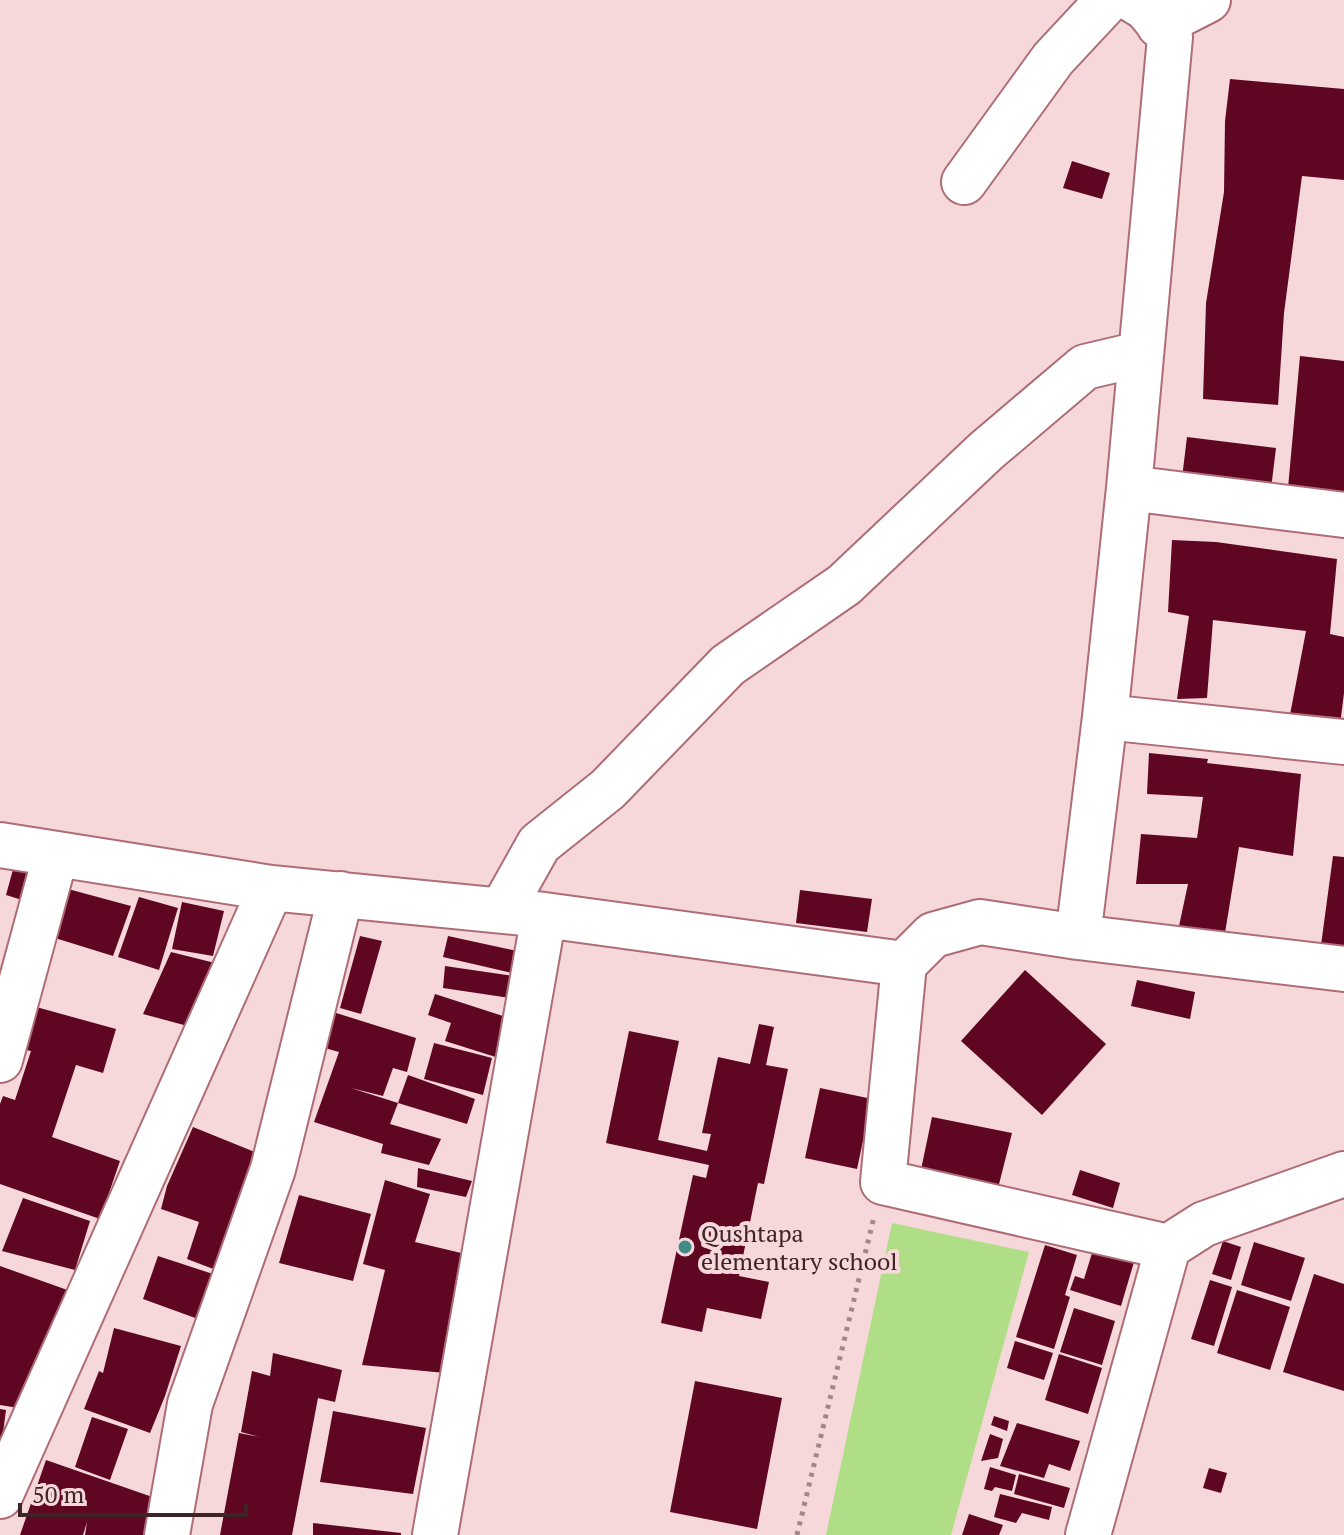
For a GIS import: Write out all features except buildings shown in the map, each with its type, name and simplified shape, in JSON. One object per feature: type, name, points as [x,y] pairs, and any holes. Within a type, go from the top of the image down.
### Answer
[{"type":"street","points":[[964,182],[1053,59],[1108,0]]},
{"type":"street","points":[[1146,12],[1208,0]]},
{"type":"street","points":[[1078,937],[1129,488],[1170,37],[1146,12]]},
{"type":"street","points":[[435,1535],[523,912],[539,844],[608,789],[728,665],[844,585],[986,451],[1085,367],[1140,354]]},
{"type":"street","points":[[1129,488],[1344,515]]},
{"type":"street","points":[[1105,717],[1344,742]]},
{"type":"street","points":[[0,845],[271,888],[523,912],[904,964]]},
{"type":"street","points":[[0,1060],[56,854]]},
{"type":"street","points":[[0,1496],[271,888]]},
{"type":"street","points":[[167,1535],[190,1404],[273,1169],[341,894]]},
{"type":"street","points":[[1168,1247],[883,1182],[904,964],[933,935],[980,922],[1344,969]]},
{"type":"street","points":[[1088,1535],[1168,1247],[1204,1224],[1344,1174]]},
{"type":"path","points":[[797,1535],[883,1182]]},
{"type":"green space","points":[[892,1223],[1029,1252],[951,1535],[826,1535]]},
{"type":"place","name":"Qushtapa elementary school","points":[[685,1247]]}]
